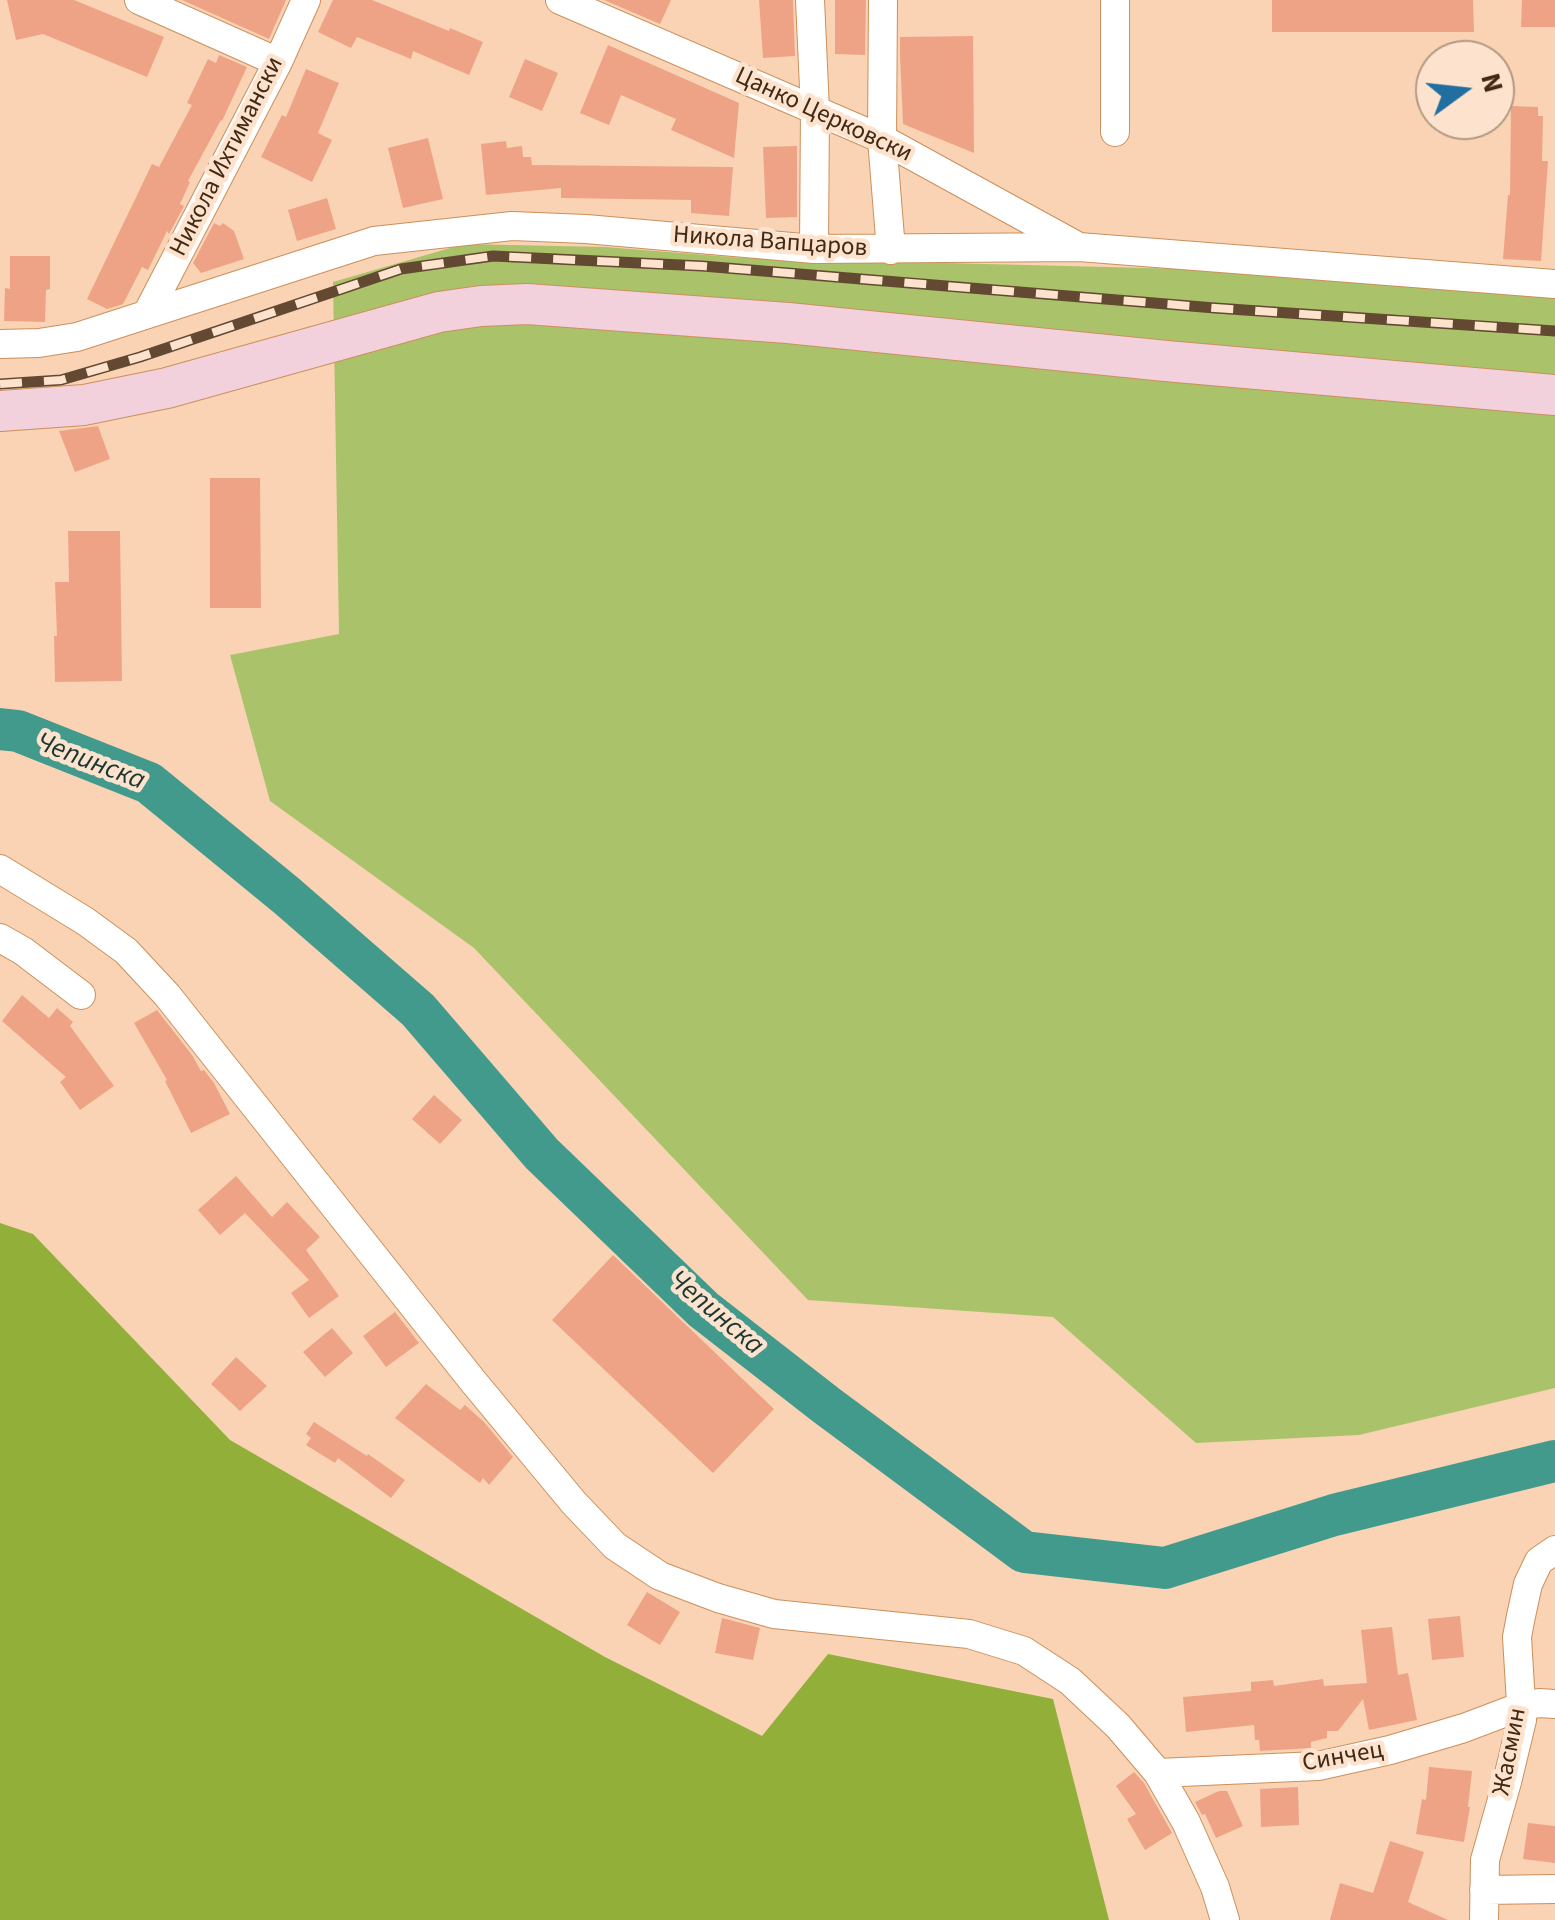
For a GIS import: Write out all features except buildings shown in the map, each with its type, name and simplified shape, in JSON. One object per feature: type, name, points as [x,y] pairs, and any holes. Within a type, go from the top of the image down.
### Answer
[{"type":"street","points":[[139,0],[278,62]]},
{"type":"street","name":"Никола Ихтимански","points":[[147,314],[278,62],[306,0]]},
{"type":"street","name":"Цанко Церковски","points":[[560,0],[608,9],[882,139],[1079,247]]},
{"type":"street","points":[[810,0],[815,110],[814,249]]},
{"type":"street","points":[[883,0],[882,139],[891,250]]},
{"type":"street","points":[[1115,0],[1115,132]]},
{"type":"street","name":"Никола Вапцаров","points":[[0,344],[78,337],[374,241],[512,226],[814,249],[1079,247],[1555,284]]},
{"type":"street","points":[[0,411],[84,405],[150,392],[439,312],[527,304],[788,322],[1555,395]]},
{"type":"street","points":[[0,869],[126,951],[167,996],[472,1380],[574,1503],[616,1546],[660,1576],[774,1614],[969,1634],[1024,1650],[1070,1681],[1118,1726],[1158,1773],[1186,1822],[1225,1920]]},
{"type":"street","points":[[0,938],[81,995]]},
{"type":"street","name":"Жасмин","points":[[1484,1920],[1485,1860],[1519,1735],[1522,1706],[1517,1637],[1528,1584],[1538,1561],[1555,1550]]},
{"type":"street","name":"Синчец","points":[[1158,1773],[1318,1766],[1390,1750],[1522,1706],[1555,1704]]},
{"type":"street","points":[[1484,1890],[1555,1889]]},
{"type":"green space","points":[[464,244],[605,247],[744,258],[1187,269],[1555,296],[1555,1388],[1359,1435],[1196,1443],[1053,1317],[808,1300],[474,948],[270,801],[230,655],[339,634],[333,282]]},
{"type":"green space","points":[[0,1223],[33,1234],[230,1440],[605,1657],[762,1736],[828,1654],[1053,1699],[1109,1920],[0,1920]]},
{"type":"waterway","name":"Чепинска","points":[[0,729],[18,731],[149,783],[418,1010],[541,1153],[704,1310],[1024,1552],[1165,1568],[1334,1515],[1555,1461]]},
{"type":"railway","points":[[0,384],[61,380],[401,269],[493,256],[702,266],[1555,331]]}]
